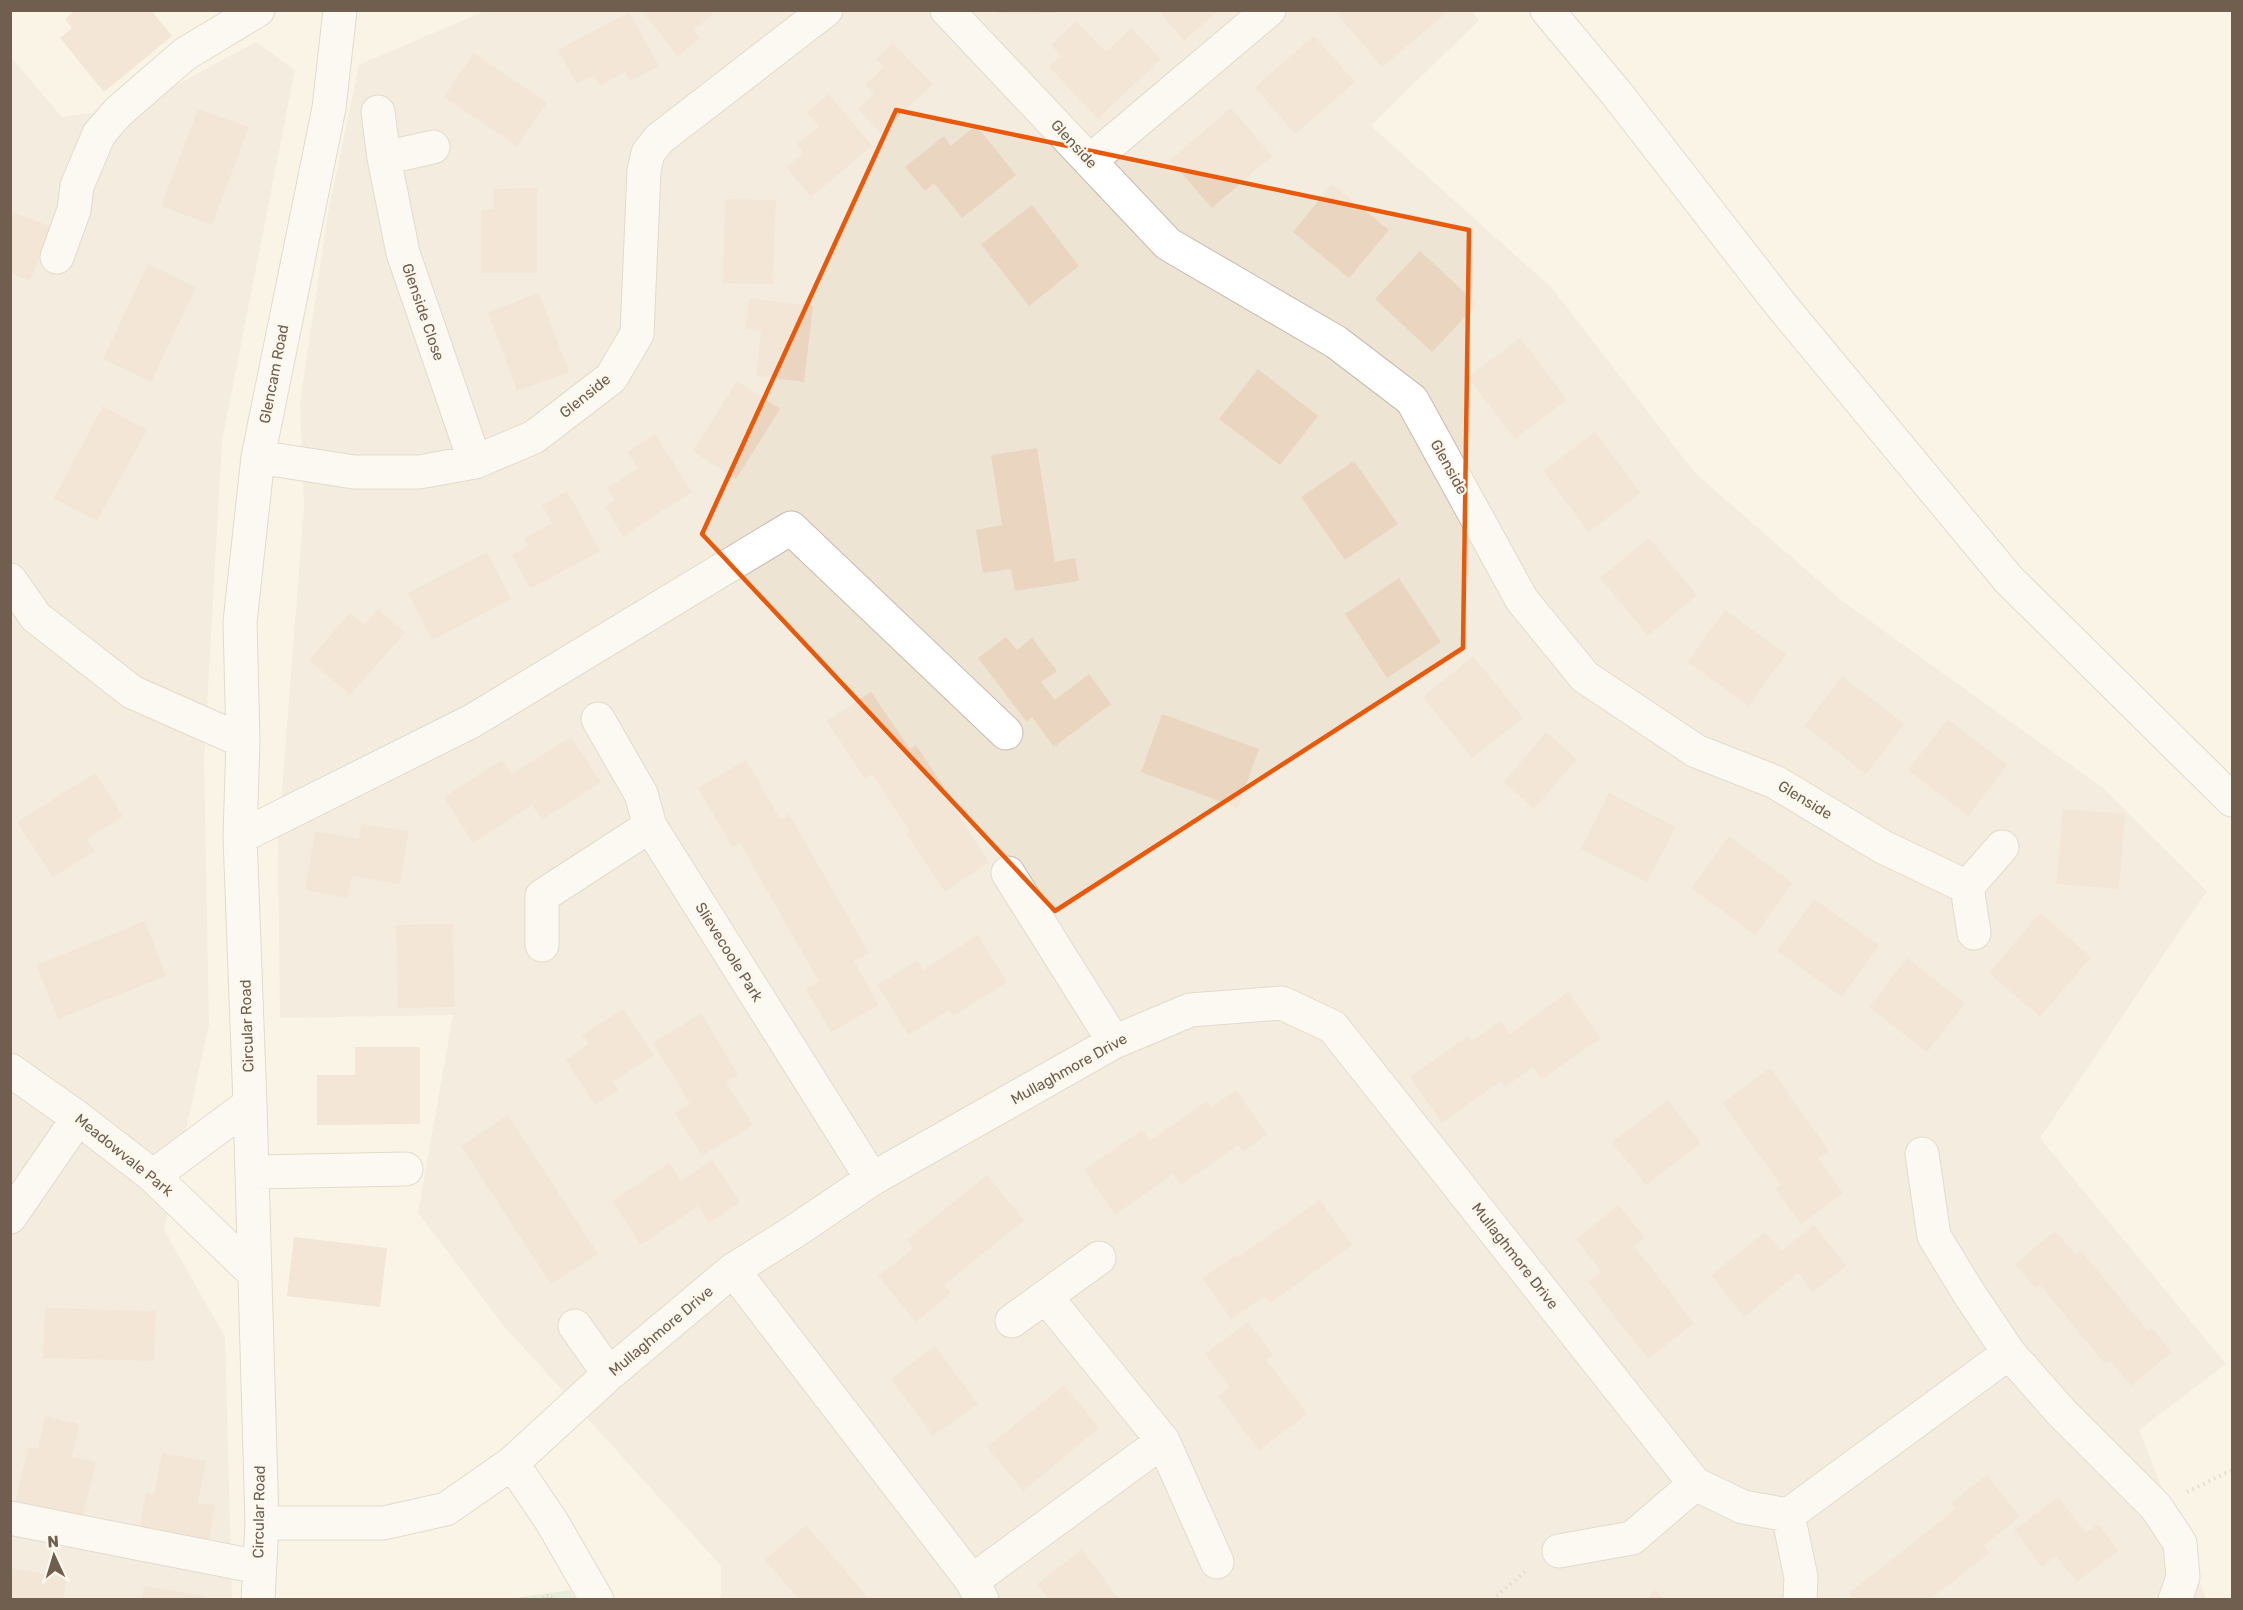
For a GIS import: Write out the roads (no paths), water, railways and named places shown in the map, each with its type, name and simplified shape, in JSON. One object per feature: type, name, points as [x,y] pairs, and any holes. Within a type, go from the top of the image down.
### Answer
[{"type":"street","points":[[57,257],[74,210],[77,186],[99,134],[111,119],[185,54],[258,10]]},
{"type":"street","name":"Glencam Road","points":[[243,741],[240,622],[258,458],[329,108],[340,10]]},
{"type":"street","name":"Glenside","points":[[258,458],[354,472],[419,472],[475,462],[534,437],[611,378],[637,334],[644,171],[648,153],[659,138],[826,10]]},
{"type":"street","name":"Glenside","points":[[947,10],[1168,244],[1336,342],[1412,400],[1522,600],[1585,677],[1696,751],[1775,782],[1882,847],[1966,887]]},
{"type":"street","points":[[1090,161],[1269,10]]},
{"type":"street","points":[[1547,10],[1617,94],[1788,313],[2009,580],[2232,800]]},
{"type":"street","name":"Glenside Close","points":[[378,112],[384,158],[403,253],[475,462]]},
{"type":"street","points":[[384,158],[433,147]]},
{"type":"street","points":[[240,837],[472,721],[791,528],[1006,733]]},
{"type":"street","points":[[10,580],[36,617],[132,692],[243,741]]},
{"type":"street","name":"Slievecoole Park","points":[[598,719],[641,794],[650,826],[872,1179]]},
{"type":"street","name":"Circular Road","points":[[243,741],[240,837],[262,1523],[258,1599]]},
{"type":"street","points":[[542,945],[542,896],[650,826]]},
{"type":"street","points":[[1974,933],[1966,887],[2002,847]]},
{"type":"street","points":[[1008,873],[1114,1042]]},
{"type":"street","name":"Mullaghmore Drive","points":[[262,1523],[384,1523],[446,1509],[512,1463],[609,1374],[733,1270],[872,1179],[1114,1042],[1190,1010],[1282,1003],[1334,1027],[1695,1484],[1743,1508],[1788,1515]]},
{"type":"street","name":"Meadowvale Park","points":[[10,1070],[78,1118],[153,1176],[255,1274]]},
{"type":"street","points":[[153,1176],[250,1104]]},
{"type":"street","points":[[10,1218],[78,1118]]},
{"type":"street","points":[[1922,1154],[1934,1236],[1968,1293],[2009,1353],[2062,1413],[2156,1507],[2180,1543],[2183,1577],[2175,1599]]},
{"type":"street","points":[[252,1172],[406,1169]]},
{"type":"street","points":[[1012,1321],[1047,1298],[1099,1258]]},
{"type":"street","points":[[733,1270],[977,1590],[1163,1441]]},
{"type":"street","points":[[1047,1298],[1163,1441],[1217,1562]]},
{"type":"street","points":[[575,1326],[609,1374]]},
{"type":"street","points":[[1800,1599],[1801,1577],[1788,1515],[2009,1353]]},
{"type":"street","points":[[512,1463],[552,1522],[597,1599]]},
{"type":"street","points":[[1558,1551],[1632,1538],[1695,1484]]},
{"type":"street","points":[[10,1518],[259,1567]]}]
